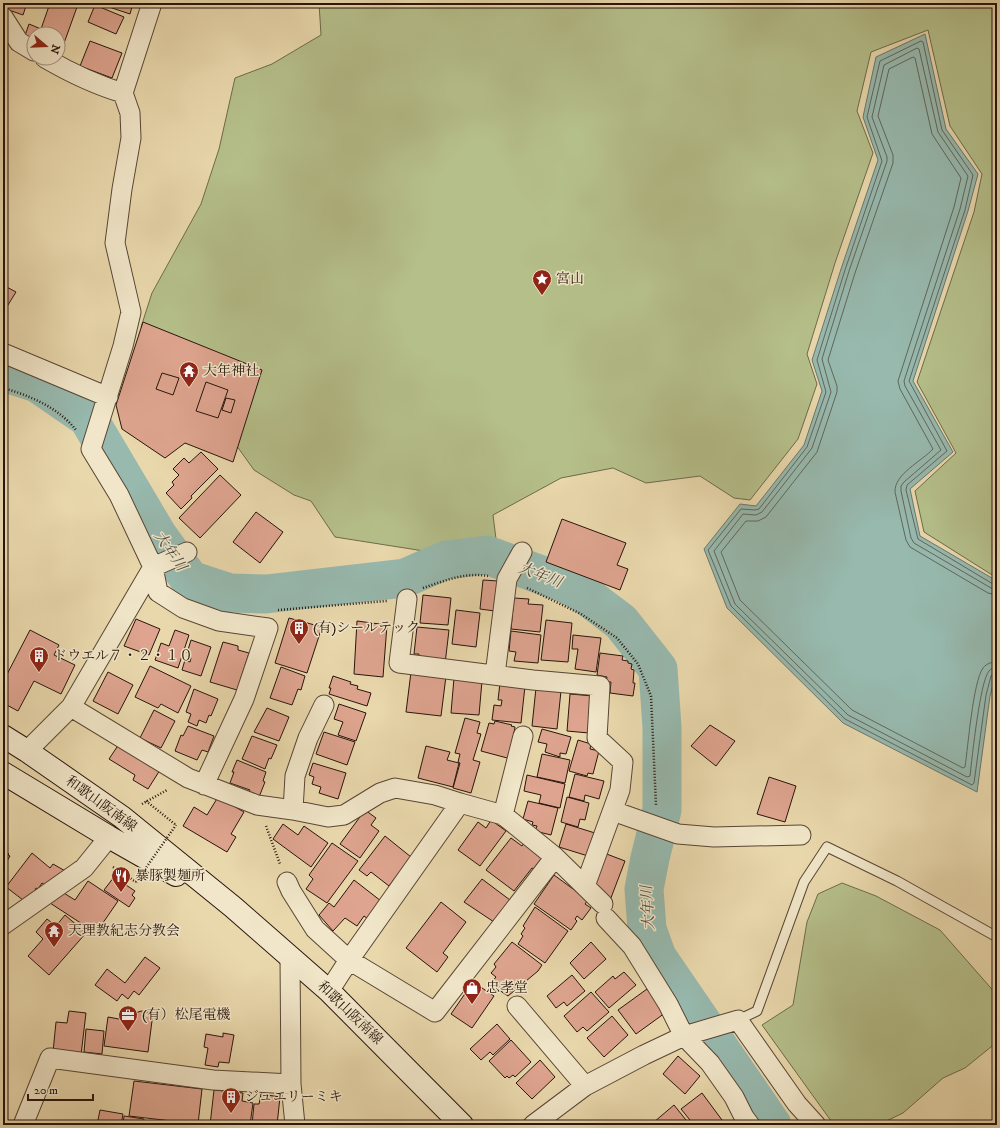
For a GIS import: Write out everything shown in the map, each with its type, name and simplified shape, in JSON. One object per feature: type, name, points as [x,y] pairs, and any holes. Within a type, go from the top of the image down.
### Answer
[{"type":"main road","name":"和歌山阪南線","points":[[3,736],[122,817],[233,907],[329,991],[462,1125]]},
{"type":"main road","name":"和歌山阪南線","points":[[3,773],[109,837],[233,907]]},
{"type":"street","points":[[152,3],[122,93],[130,113],[131,138],[122,189],[115,243],[131,312],[124,346],[92,446],[119,495],[153,567],[158,592],[182,608],[219,621],[268,628],[244,699],[196,781]]},
{"type":"street","points":[[3,17],[19,42],[26,46]]},
{"type":"street","points":[[58,66],[109,89],[122,93]]},
{"type":"street","points":[[3,353],[106,402]]},
{"type":"street","points":[[27,751],[70,707],[153,567],[187,552]]},
{"type":"street","points":[[495,675],[507,579],[522,552]]},
{"type":"street","points":[[407,599],[399,663],[533,680],[600,686],[597,738],[623,762],[620,790],[585,886]]},
{"type":"street","points":[[293,810],[295,776],[308,738],[324,705]]},
{"type":"street","points":[[70,707],[196,781],[257,805],[328,817],[344,815],[380,793],[395,788],[435,795],[504,815],[555,857],[585,886],[605,911],[632,946],[688,1035],[734,1097],[742,1122]]},
{"type":"street","points":[[504,815],[523,736]]},
{"type":"street","points":[[329,991],[349,960],[460,803]]},
{"type":"street","points":[[613,811],[678,834],[714,837],[801,835]]},
{"type":"street","points":[[3,925],[84,868],[109,837]]},
{"type":"street","points":[[287,882],[315,929],[349,960],[435,1012],[555,857]]},
{"type":"street","points":[[290,957],[291,1084],[296,1125]]},
{"type":"street","points":[[517,1006],[585,1086]]},
{"type":"street","points":[[533,1125],[585,1086],[644,1055],[688,1035],[738,1020],[797,1104],[816,1125]]},
{"type":"street","points":[[23,1125],[50,1058],[213,1080],[291,1084]]},
{"type":"lane","points":[[738,1020],[757,1011],[804,882],[827,847],[898,882],[997,937]]},
{"type":"path","points":[[3,388],[33,398],[59,413],[72,424],[92,446]]},
{"type":"path","points":[[277,610],[407,599],[408,594],[452,578],[478,574],[507,579]]},
{"type":"path","points":[[122,817],[146,801],[196,781]]},
{"type":"path","points":[[108,863],[136,882],[176,825],[146,801]]},
{"type":"path","points":[[257,805],[287,882]]},
{"type":"green space","points":[[319,3],[997,3],[997,578],[924,532],[915,491],[956,453],[917,382],[974,212],[982,174],[950,126],[928,30],[871,52],[857,111],[873,153],[835,263],[807,354],[817,384],[798,439],[750,500],[734,498],[700,476],[646,483],[613,468],[561,478],[493,515],[496,539],[424,551],[335,537],[311,501],[294,495],[254,470],[234,442],[141,327],[152,293],[201,204],[219,149],[235,78],[272,64],[321,35]]},
{"type":"green space","points":[[842,883],[876,896],[940,930],[997,995],[997,1042],[965,1068],[943,1078],[903,1113],[878,1125],[834,1125],[762,1025],[793,1005],[807,922],[818,894]]},
{"type":"water","points":[[925,34],[946,129],[978,174],[968,211],[913,381],[953,452],[910,489],[920,536],[997,581],[997,670],[990,696],[977,792],[843,723],[727,608],[704,549],[740,504],[756,506],[804,445],[822,391],[812,360],[878,160],[863,117],[876,57]]},
{"type":"building","points":[[4,3],[27,3],[23,15],[3,8]]},
{"type":"building","points":[[50,3],[67,3],[77,7],[66,38],[66,26],[42,26]]},
{"type":"building","points":[[97,3],[133,3],[130,14]]},
{"type":"building","points":[[95,5],[124,17],[116,34],[88,22]]},
{"type":"building","points":[[26,33],[26,45],[22,44]]},
{"type":"building","points":[[90,41],[122,53],[112,78],[80,66]]},
{"type":"building","points":[[3,285],[16,292],[3,313]]},
{"type":"building","name":"大年神社","points":[[143,322],[262,370],[233,462],[185,443],[165,458],[122,429],[116,405]]},
{"type":"building","points":[[162,373],[179,378],[173,395],[156,389]]},
{"type":"building","points":[[206,382],[228,390],[218,418],[196,411]]},
{"type":"building","points":[[226,398],[235,400],[231,413],[222,410]]},
{"type":"building","points":[[201,452],[218,469],[191,496],[192,498],[181,509],[166,493],[174,485],[172,482],[179,475],[173,469],[184,458],[189,463]]},
{"type":"building","points":[[220,475],[241,495],[200,538],[179,518]]},
{"type":"building","points":[[256,512],[283,532],[260,563],[233,542]]},
{"type":"building","points":[[562,519],[626,543],[617,565],[628,569],[620,590],[546,562]]},
{"type":"building","points":[[483,580],[498,581],[495,611],[480,609]]},
{"type":"building","points":[[423,595],[451,598],[448,625],[420,623]]},
{"type":"building","points":[[514,598],[529,599],[528,604],[543,605],[540,632],[511,629]]},
{"type":"building","points":[[456,610],[480,613],[476,647],[452,644]]},
{"type":"building","name":"(有)シールテック","points":[[289,618],[322,627],[307,673],[275,663]]},
{"type":"building","points":[[136,619],[160,629],[149,655],[124,646]]},
{"type":"building","points":[[546,620],[572,623],[568,662],[541,660]]},
{"type":"building","points":[[357,621],[387,625],[383,677],[354,674]]},
{"type":"building","points":[[417,627],[449,630],[445,664],[418,661],[419,654],[414,654]]},
{"type":"building","name":"ドウエル７・２・１０","points":[[30,630],[59,645],[54,655],[75,665],[61,694],[34,681],[18,711],[3,703],[3,682]]},
{"type":"building","points":[[175,630],[189,635],[178,668],[155,660],[161,643],[169,646]]},
{"type":"building","points":[[511,631],[541,635],[538,663],[514,661],[516,652],[509,651]]},
{"type":"building","points":[[573,635],[601,638],[596,672],[575,669],[578,649],[572,649]]},
{"type":"building","points":[[191,640],[211,647],[201,676],[182,670],[185,660],[190,662],[190,654],[187,653]]},
{"type":"building","points":[[223,642],[238,646],[238,650],[249,653],[237,690],[210,682]]},
{"type":"building","points":[[600,653],[623,656],[622,660],[628,661],[628,663],[632,664],[631,669],[634,670],[633,683],[635,683],[633,696],[610,693],[611,682],[606,682],[607,677],[597,675]]},
{"type":"building","points":[[150,666],[191,686],[178,713],[161,704],[158,708],[135,697]]},
{"type":"building","points":[[281,667],[305,676],[301,690],[298,689],[292,705],[270,698]]},
{"type":"building","points":[[108,672],[133,685],[118,714],[93,701]]},
{"type":"building","points":[[411,672],[446,676],[441,716],[406,712]]},
{"type":"building","points":[[333,676],[351,682],[350,684],[358,686],[357,689],[371,693],[367,706],[329,694],[331,688],[329,688]]},
{"type":"building","points":[[454,678],[482,681],[479,715],[451,713]]},
{"type":"building","points":[[500,683],[525,686],[521,723],[492,720],[494,705],[501,706],[502,700],[498,700]]},
{"type":"building","points":[[536,688],[561,691],[557,729],[532,726]]},
{"type":"building","points":[[194,689],[218,699],[211,716],[209,715],[206,723],[199,720],[197,726],[188,722],[191,714],[186,712]]},
{"type":"building","points":[[570,694],[593,696],[589,733],[567,731]]},
{"type":"building","points":[[339,704],[366,713],[356,741],[338,735],[343,722],[334,719]]},
{"type":"building","points":[[267,708],[289,717],[279,741],[254,732]]},
{"type":"building","points":[[154,710],[175,721],[161,748],[140,738]]},
{"type":"building","points":[[465,718],[480,722],[477,733],[481,734],[473,760],[480,762],[471,793],[453,788],[460,763],[458,762],[460,754],[455,753]]},
{"type":"building","points":[[495,721],[515,727],[513,738],[515,739],[511,759],[481,751],[489,723],[494,724]]},
{"type":"building","points":[[710,725],[735,741],[716,766],[691,746]]},
{"type":"building","points":[[188,726],[214,736],[208,752],[202,750],[197,760],[175,751],[181,735],[183,736]]},
{"type":"building","points":[[542,729],[571,737],[566,754],[560,753],[560,757],[545,752],[547,744],[538,742]]},
{"type":"building","points":[[324,732],[355,742],[347,765],[316,754]]},
{"type":"building","points":[[252,736],[277,745],[271,759],[269,758],[265,769],[242,759]]},
{"type":"building","points":[[578,740],[591,744],[590,749],[599,751],[593,774],[588,773],[587,776],[569,771]]},
{"type":"building","points":[[119,744],[160,770],[148,789],[133,780],[135,775],[109,759]]},
{"type":"building","points":[[426,746],[450,752],[447,760],[459,763],[453,787],[418,778]]},
{"type":"building","points":[[542,754],[570,760],[565,783],[537,777]]},
{"type":"building","points":[[237,760],[266,772],[263,781],[265,782],[259,797],[248,793],[250,790],[230,783],[234,772],[232,772]]},
{"type":"building","points":[[313,763],[346,773],[338,799],[319,793],[321,787],[312,784],[314,777],[309,775]]},
{"type":"building","points":[[575,774],[604,781],[599,799],[585,795],[584,801],[569,797]]},
{"type":"building","points":[[527,775],[565,784],[560,808],[539,803],[541,795],[524,791]]},
{"type":"building","points":[[769,777],[796,786],[785,822],[757,814]]},
{"type":"building","points":[[218,797],[244,812],[231,834],[236,837],[227,852],[183,826],[194,807],[207,815]]},
{"type":"building","points":[[567,797],[589,803],[585,820],[580,819],[578,827],[561,822]]},
{"type":"building","points":[[528,801],[558,808],[551,835],[535,831],[537,826],[532,825],[533,822],[523,819]]},
{"type":"building","points":[[365,810],[376,818],[371,825],[379,831],[360,858],[340,844]]},
{"type":"building","points":[[491,820],[506,831],[480,866],[458,850],[478,822],[486,828]]},
{"type":"building","points":[[283,824],[298,835],[304,826],[328,843],[311,867],[273,839]]},
{"type":"building","points":[[566,824],[595,833],[588,856],[559,847]]},
{"type":"building","points":[[385,836],[411,857],[389,886],[371,872],[367,876],[359,870]]},
{"type":"building","points":[[511,838],[522,846],[524,843],[545,859],[536,870],[532,868],[514,891],[486,870]]},
{"type":"building","points":[[332,843],[358,861],[327,903],[306,889],[313,879],[309,875]]},
{"type":"building","points":[[3,850],[10,856],[3,868]]},
{"type":"building","points":[[32,853],[50,868],[53,864],[67,872],[45,885],[42,883],[38,889],[36,888],[34,893],[23,900],[6,887]]},
{"type":"building","points":[[604,853],[625,861],[609,903],[591,887]]},
{"type":"building","points":[[554,875],[588,900],[585,904],[591,908],[582,920],[577,916],[575,919],[577,921],[571,930],[534,904]]},
{"type":"building","name":"暴豚製麺所","points":[[114,877],[135,891],[132,895],[135,898],[129,907],[104,890]]},
{"type":"building","points":[[482,879],[510,900],[494,922],[464,902]]},
{"type":"building","points":[[354,880],[381,901],[368,919],[364,916],[357,926],[345,918],[333,931],[319,915],[329,903],[334,907]]},
{"type":"building","points":[[88,881],[118,901],[96,933],[50,903],[59,890],[75,900]]},
{"type":"building","points":[[441,902],[466,922],[443,953],[448,957],[437,972],[406,948]]},
{"type":"building","points":[[535,907],[568,931],[545,963],[518,944],[523,936],[521,934],[525,928],[523,926]]},
{"type":"building","name":"天理教紀志分教会","points":[[65,915],[86,933],[49,975],[28,956],[43,939],[36,932],[47,919],[56,926]]},
{"type":"building","points":[[512,942],[542,965],[538,971],[508,996],[490,984],[496,977],[491,973],[496,967],[494,964]]},
{"type":"building","points":[[591,942],[606,959],[584,979],[570,963]]},
{"type":"building","points":[[145,957],[160,968],[139,995],[134,991],[128,999],[122,994],[117,1001],[95,985],[107,969],[125,983]]},
{"type":"building","points":[[624,972],[636,985],[609,1008],[595,992],[613,976],[615,979]]},
{"type":"building","points":[[572,975],[585,991],[567,1006],[564,1002],[556,1008],[547,996]]},
{"type":"building","name":"忠孝堂","points":[[473,982],[494,996],[472,1028],[451,1014]]},
{"type":"building","points":[[647,989],[665,1013],[636,1034],[618,1010]]},
{"type":"building","points":[[591,992],[609,1012],[587,1031],[583,1027],[577,1032],[564,1016]]},
{"type":"building","points":[[69,1011],[86,1013],[81,1055],[53,1052],[56,1022],[67,1023]]},
{"type":"building","name":"(有）松尾電機","points":[[141,1011],[153,1013],[148,1052],[104,1046],[108,1017],[119,1019]]},
{"type":"building","points":[[612,1016],[628,1035],[604,1057],[587,1038]]},
{"type":"building","points":[[497,1024],[510,1039],[493,1055],[490,1052],[481,1060],[470,1049]]},
{"type":"building","points":[[86,1029],[104,1031],[102,1054],[84,1052]]},
{"type":"building","points":[[223,1033],[234,1035],[229,1063],[219,1062],[218,1067],[205,1065],[208,1048],[204,1047],[206,1034],[223,1037]]},
{"type":"building","points":[[511,1040],[531,1062],[515,1077],[513,1075],[509,1078],[507,1076],[505,1078],[489,1061]]},
{"type":"building","points":[[678,1056],[700,1076],[685,1094],[663,1074]]},
{"type":"building","points":[[540,1060],[555,1077],[532,1099],[516,1083]]},
{"type":"building","points":[[134,1081],[202,1089],[198,1124],[129,1116]]},
{"type":"building","name":"ジュエリーミキ","points":[[214,1090],[243,1093],[242,1101],[253,1103],[250,1125],[210,1125]]},
{"type":"building","points":[[702,1093],[722,1120],[716,1125],[694,1125],[681,1109]]},
{"type":"building","points":[[261,1094],[280,1097],[277,1125],[252,1125],[254,1104],[259,1104]]},
{"type":"building","points":[[674,1105],[690,1125],[656,1125],[654,1122]]},
{"type":"building","points":[[100,1110],[123,1114],[121,1125],[97,1125]]},
{"type":"building","points":[[124,1116],[144,1119],[143,1125],[123,1125]]},
{"type":"waterway","name":"大年川","points":[[3,372],[37,383],[88,418],[158,536],[190,580],[230,593],[266,594],[405,578],[446,560],[487,555],[566,584],[584,594],[621,622],[658,669],[662,727],[662,810],[644,889],[647,929],[657,957],[772,1125]]},
{"type":"place","name":"宮山","points":[[542,296]]},
{"type":"place","name":"大年神社","points":[[189,388]]},
{"type":"place","name":"(有)シールテック","points":[[299,645]]},
{"type":"place","name":"ドウエル７・２・１０","points":[[39,673]]},
{"type":"place","name":"暴豚製麺所","points":[[121,893]]},
{"type":"place","name":"天理教紀志分教会","points":[[54,948]]},
{"type":"place","name":"忠孝堂","points":[[472,1005]]},
{"type":"place","name":"(有）松尾電機","points":[[128,1032]]},
{"type":"place","name":"ジュエリーミキ","points":[[231,1114]]}]
